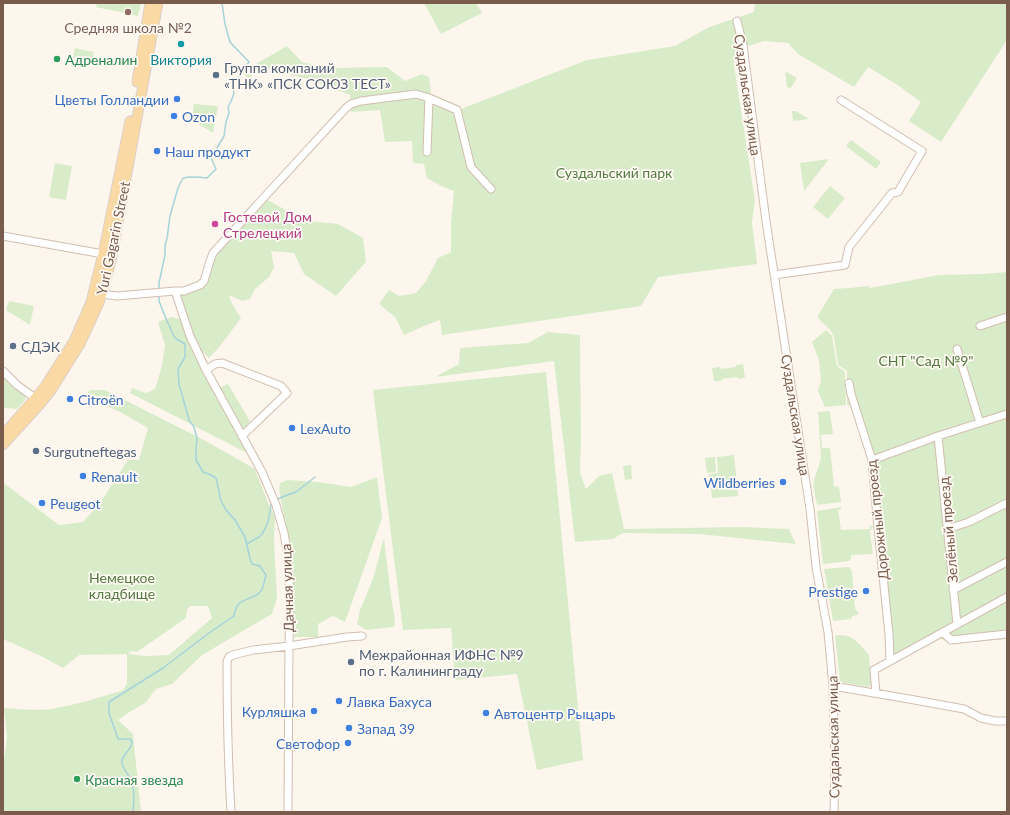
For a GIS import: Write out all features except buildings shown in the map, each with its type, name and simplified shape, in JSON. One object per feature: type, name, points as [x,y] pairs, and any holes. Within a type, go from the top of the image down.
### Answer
[{"type":"main road","name":"Yuri Gagarin Street","points":[[98,293],[103,254],[134,98],[150,3]]},
{"type":"main road","name":"Yuri Gagarin Street","points":[[3,445],[38,401],[74,341],[88,310],[98,293],[111,260],[158,3]]},
{"type":"main road","name":"Yuri Gagarin Street","points":[[3,435],[38,401]]},
{"type":"street","name":"Суздальская улица","points":[[737,20],[743,45],[774,275],[810,509],[816,567],[828,632],[833,686],[835,764],[834,812]]},
{"type":"street","points":[[98,293],[116,296],[184,290],[200,285],[204,281],[213,254],[346,108],[351,104],[361,101],[416,94],[457,110],[471,167],[491,189]]},
{"type":"street","points":[[427,152],[429,98]]},
{"type":"street","points":[[774,275],[845,265],[850,247],[892,193],[898,192],[922,151],[841,100]]},
{"type":"street","points":[[3,236],[103,254]]},
{"type":"street","name":"Дачная улица","points":[[175,291],[190,336],[206,370],[262,472],[276,506],[284,533],[288,557],[290,600],[288,812]]},
{"type":"street","points":[[980,326],[1007,317]]},
{"type":"street","points":[[957,349],[980,423]]},
{"type":"street","points":[[206,370],[215,364],[222,362],[281,386],[287,393],[242,436]]},
{"type":"street","points":[[3,371],[16,385],[38,401]]},
{"type":"street","name":"Дорожный проезд","points":[[850,383],[850,394],[872,460],[889,634],[890,661]]},
{"type":"street","points":[[872,460],[938,436],[1007,414]]},
{"type":"street","name":"Зелёный проезд","points":[[938,436],[957,624]]},
{"type":"street","points":[[947,529],[969,522],[1007,503]]},
{"type":"street","points":[[953,590],[1007,562]]},
{"type":"street","points":[[876,693],[874,670],[1007,597]]},
{"type":"street","points":[[943,632],[951,640],[1007,634]]},
{"type":"street","points":[[231,812],[227,721],[228,659],[233,654],[253,650],[362,636]]},
{"type":"street","points":[[833,686],[964,709],[982,718],[1007,722]]},
{"type":"green space","name":"Средняя школа №2","points":[[97,3],[141,3],[138,16],[96,7]]},
{"type":"green space","points":[[424,3],[476,3],[482,13],[441,34]]},
{"type":"green space","name":"Суздальский парк","points":[[755,3],[1007,3],[1007,40],[941,142],[909,121],[921,102],[896,84],[868,67],[854,87],[798,54],[788,43],[764,41],[735,50],[734,65],[755,201],[752,222],[757,264],[658,277],[641,306],[442,335],[440,320],[404,335],[395,317],[379,304],[389,290],[399,296],[416,293],[426,281],[438,258],[451,252],[451,223],[454,191],[427,178],[424,164],[413,163],[412,141],[385,142],[380,110],[351,112],[350,95],[311,80],[266,68],[256,70],[249,79],[239,69],[256,64],[287,46],[302,62],[331,68],[387,67],[405,81],[422,74],[429,77],[431,94],[460,106],[461,109],[587,60],[675,46],[709,27],[754,12]]},
{"type":"green space","points":[[75,48],[94,52],[92,61],[73,58]]},
{"type":"green space","points":[[785,71],[797,78],[790,89],[787,87]]},
{"type":"green space","points":[[194,104],[218,106],[213,133],[192,120]]},
{"type":"green space","points":[[792,111],[796,111],[809,119],[793,121]]},
{"type":"green space","points":[[851,140],[881,162],[876,169],[846,146]]},
{"type":"green space","points":[[829,159],[804,191],[800,163]]},
{"type":"green space","points":[[55,163],[72,166],[66,200],[49,197]]},
{"type":"green space","points":[[830,186],[845,198],[828,219],[813,207]]},
{"type":"green space","points":[[268,200],[308,221],[338,224],[363,238],[366,262],[336,296],[304,274],[294,253],[271,251],[274,267],[269,277],[255,289],[250,299],[242,301],[229,295],[231,302],[241,318],[209,358],[201,351],[193,334],[181,295],[205,287],[215,256]]},
{"type":"green space","name":"СНТ \"Сад №9\"","points":[[1007,272],[1007,639],[950,644],[940,638],[892,658],[868,445],[857,411],[847,404],[847,371],[838,365],[834,337],[831,331],[817,317],[834,289],[869,286],[870,288],[939,275]]},
{"type":"green space","points":[[9,301],[34,306],[30,325],[6,310]]},
{"type":"green space","points":[[172,317],[180,319],[186,336],[193,334],[186,337],[214,390],[228,384],[250,421],[239,438],[247,453],[130,393],[132,388],[146,393],[155,389],[162,366],[165,345],[158,322]]},
{"type":"green space","points":[[826,330],[832,336],[837,366],[845,372],[846,405],[825,407],[818,391],[821,381],[819,360],[812,342]]},
{"type":"green space","points":[[548,332],[580,335],[580,473],[586,489],[599,476],[612,473],[624,529],[741,527],[789,529],[796,544],[699,534],[623,533],[613,539],[575,542],[554,361],[435,377],[459,364],[460,348],[528,343]]},
{"type":"green space","points":[[743,364],[745,378],[738,379],[737,377],[722,379],[722,381],[714,381],[712,368],[720,367],[721,369],[736,367],[736,365]]},
{"type":"green space","points":[[3,370],[26,393],[25,400],[17,409],[3,407]]},
{"type":"green space","points":[[546,372],[583,760],[537,770],[517,674],[455,680],[451,628],[403,630],[373,390]]},
{"type":"green space","name":"Немецкое кладбище","points":[[90,390],[105,390],[204,440],[255,469],[268,503],[275,516],[274,540],[277,598],[272,614],[202,655],[172,684],[156,689],[145,703],[118,720],[133,734],[141,812],[3,812],[3,768],[7,737],[4,708],[28,710],[51,709],[87,701],[123,690],[127,684],[127,654],[79,655],[63,668],[43,657],[3,639],[3,484],[59,525],[83,522],[100,503],[128,460],[139,460],[148,428],[122,413],[85,396]],"holes":[[[190,606],[208,606],[212,618],[169,655],[146,656],[128,654],[131,651],[137,652],[186,618],[187,610]]]},
{"type":"green space","points":[[830,411],[833,434],[821,435],[822,448],[830,448],[834,486],[839,487],[841,502],[817,505],[813,484],[821,458],[818,412]]},
{"type":"green space","points":[[734,455],[737,484],[711,487],[709,474],[718,473],[717,457]]},
{"type":"green space","points":[[715,457],[716,472],[707,473],[705,458]]},
{"type":"green space","points":[[631,465],[632,479],[625,480],[623,466]]},
{"type":"green space","points":[[377,477],[382,518],[345,622],[333,616],[318,624],[318,637],[294,637],[292,575],[289,541],[274,540],[289,540],[279,491],[280,483],[288,480],[318,482],[351,487]]},
{"type":"green space","points":[[737,485],[738,496],[712,498],[711,488]]},
{"type":"green space","points":[[841,507],[841,509],[838,510],[841,530],[870,529],[870,526],[874,526],[870,531],[873,554],[851,555],[851,559],[849,561],[823,564],[817,511]]},
{"type":"green space","points":[[384,539],[395,618],[394,627],[366,630],[357,624],[360,610],[373,579]]},
{"type":"green space","points":[[849,567],[852,571],[855,609],[859,613],[852,616],[851,619],[833,621],[824,569]]},
{"type":"green space","points":[[839,635],[852,638],[869,655],[872,685],[868,687],[840,682],[835,636]]},
{"type":"waterway","points":[[159,291],[170,216],[178,188],[183,178],[207,178],[216,169],[211,158],[224,136],[229,113],[228,107],[234,95],[233,80],[239,77],[249,62],[230,42],[225,24],[222,3]]},
{"type":"waterway","points":[[133,812],[133,786],[122,765],[123,758],[131,747],[132,742],[130,739],[118,739],[109,713],[109,702],[163,668],[234,616],[236,609],[241,602],[257,595],[261,591],[266,575],[260,566],[252,564],[245,537],[221,501],[216,478],[203,472],[196,460],[197,438],[194,427],[189,420],[179,384],[178,369],[185,357],[185,344],[175,338],[159,301],[159,295]]},
{"type":"waterway","points":[[276,500],[296,492],[315,477]]},
{"type":"waterway","points":[[247,544],[259,537],[265,530],[271,504],[273,502]]},
{"type":"place","name":"Средняя школа №2","points":[[128,12]]},
{"type":"place","name":"Виктория","points":[[181,44]]},
{"type":"place","name":"Адреналин","points":[[57,59]]},
{"type":"place","name":"Группа компаний «ТНК» «ПСК СОЮЗ ТЕСТ»","points":[[216,75]]},
{"type":"place","name":"Цветы Голландии","points":[[177,99]]},
{"type":"place","name":"Ozon","points":[[174,116]]},
{"type":"place","name":"Наш продукт","points":[[157,151]]},
{"type":"place","name":"Гостевой Дом Стрелецкий","points":[[215,224]]},
{"type":"place","name":"СДЭК","points":[[13,346]]},
{"type":"place","name":"Citroën","points":[[70,399]]},
{"type":"place","name":"LexAuto","points":[[292,428]]},
{"type":"place","name":"Surgutneftegas","points":[[36,451]]},
{"type":"place","name":"Renault","points":[[83,476]]},
{"type":"place","name":"Wildberries","points":[[783,482]]},
{"type":"place","name":"Peugeot","points":[[42,503]]},
{"type":"place","name":"Prestige","points":[[866,591]]},
{"type":"place","name":"Межрайонная ИФНС №9 по г. Калининграду","points":[[351,662]]},
{"type":"place","name":"Лавка Бахуса","points":[[339,701]]},
{"type":"place","name":"Курляшка","points":[[314,711]]},
{"type":"place","name":"Автоцентр Рыцарь","points":[[486,713]]},
{"type":"place","name":"Запад 39","points":[[349,728]]},
{"type":"place","name":"Светофор","points":[[348,743]]},
{"type":"place","name":"Красная звезда","points":[[77,779]]}]
